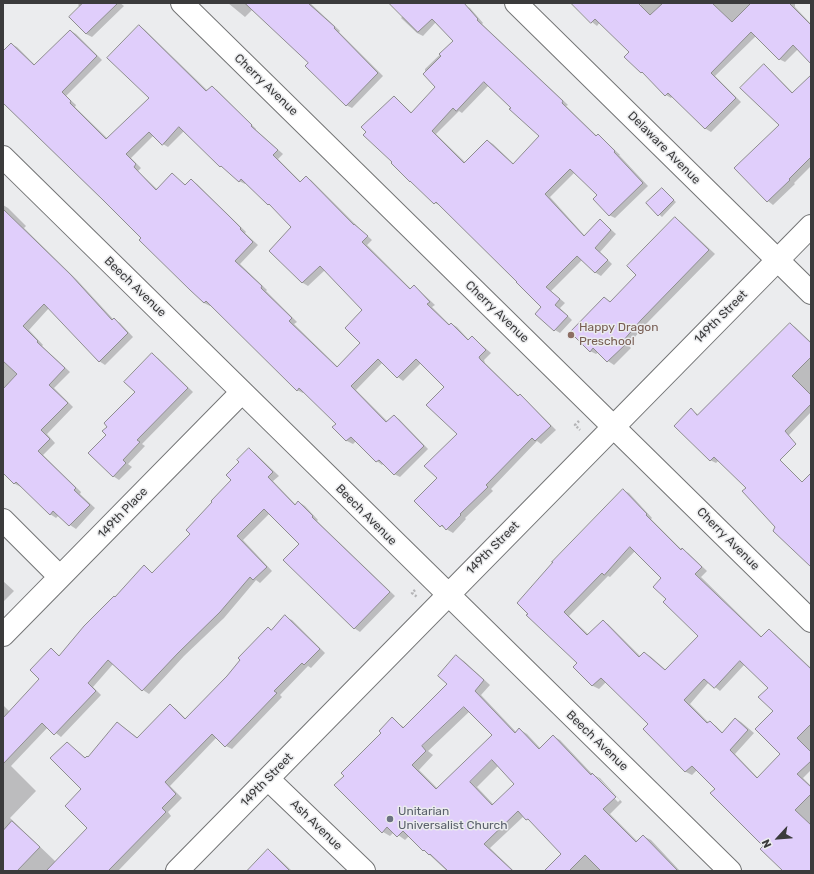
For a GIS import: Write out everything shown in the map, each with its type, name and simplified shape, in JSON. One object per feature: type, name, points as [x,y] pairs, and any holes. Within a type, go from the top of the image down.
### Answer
[{"type":"street","name":"Cherry Avenue","points":[[182,3],[811,621]]},
{"type":"street","name":"Delaware Avenue","points":[[516,3],[811,293]]},
{"type":"street","name":"Beech Avenue","points":[[3,157],[447,595],[730,871]]},
{"type":"street","name":"149th Street","points":[[177,871],[811,226]]},
{"type":"street","name":"149th Place","points":[[3,635],[242,392]]},
{"type":"street","points":[[3,520],[60,577]]},
{"type":"street","name":"Ash Avenue","points":[[268,779],[364,871]]},
{"type":"path","points":[[575,425],[580,430]]},
{"type":"path","points":[[412,593],[418,598]]},
{"type":"building","points":[[83,3],[118,3],[86,34],[69,17]]},
{"type":"building","points":[[245,3],[308,3],[335,27],[334,28],[378,73],[346,106],[305,66],[308,63]]},
{"type":"building","points":[[389,3],[464,3],[478,19],[477,20],[563,101],[562,103],[596,136],[598,134],[643,183],[609,216],[593,199],[597,195],[570,169],[545,194],[584,236],[600,219],[611,230],[595,248],[608,260],[595,273],[577,256],[546,287],[560,299],[555,305],[568,316],[554,331],[535,314],[541,307],[517,282],[436,202],[434,204],[410,182],[391,163],[392,162],[363,135],[366,132],[361,127],[394,96],[411,113],[435,87],[423,74],[441,56],[439,54],[453,41],[432,19],[418,32]],"holes":[[[484,82],[511,108],[509,109],[539,136],[513,164],[487,140],[464,163],[432,131],[453,108],[456,111]]]},
{"type":"building","points":[[571,3],[638,3],[650,15],[663,3],[712,3],[732,22],[751,3],[789,3],[811,25],[811,64],[793,45],[779,60],[751,32],[711,73],[736,98],[705,129],[668,93],[665,96],[642,72],[641,73],[624,57],[629,52],[595,19],[591,23]]},
{"type":"building","points":[[139,25],[206,91],[212,86],[252,125],[251,126],[278,150],[273,155],[300,182],[306,176],[354,225],[368,236],[362,242],[410,289],[414,285],[430,302],[427,304],[449,325],[451,323],[468,340],[472,336],[486,350],[479,357],[480,359],[518,396],[520,394],[551,426],[535,441],[532,438],[486,485],[488,487],[446,530],[442,525],[440,527],[414,501],[437,478],[424,466],[457,434],[426,405],[444,387],[416,359],[397,378],[378,359],[351,386],[386,422],[394,415],[424,446],[394,475],[379,460],[376,462],[351,437],[346,441],[332,427],[336,424],[299,388],[297,391],[206,301],[204,303],[190,290],[139,240],[141,238],[103,200],[3,103],[3,51],[11,43],[34,65],[70,30],[97,56],[62,92],[71,101],[70,103],[106,139],[149,98],[107,58]],"holes":[[[179,127],[220,167],[221,166],[239,182],[241,179],[268,205],[269,204],[291,227],[269,251],[302,283],[320,266],[362,310],[345,328],[360,343],[337,367],[289,321],[292,318],[261,288],[262,286],[235,261],[253,242],[240,229],[241,228],[191,179],[185,185],[172,173],[156,190],[134,167],[136,164],[126,154],[149,132],[162,145]]]},
{"type":"building","points":[[764,64],[792,93],[811,75],[811,157],[767,202],[734,168],[779,125],[740,88]]},
{"type":"building","points":[[662,188],[674,200],[658,216],[646,203]]},
{"type":"building","points":[[3,209],[71,275],[112,320],[114,318],[128,333],[99,362],[44,304],[23,326],[38,341],[37,342],[65,368],[49,385],[68,403],[41,430],[50,439],[38,451],[76,488],[74,490],[90,505],[69,526],[53,511],[50,515],[16,482],[14,484],[3,473],[3,389],[17,374],[3,361]]},
{"type":"building","points":[[675,217],[709,250],[641,320],[623,341],[626,344],[607,362],[593,348],[590,352],[570,332],[604,297],[610,302],[636,275],[627,266]]},
{"type":"building","points":[[790,323],[811,343],[811,357],[792,376],[811,395],[811,404],[785,431],[796,444],[780,460],[802,482],[811,473],[811,567],[773,531],[775,527],[742,491],[746,488],[714,457],[710,461],[674,426],[691,408],[697,415]]},
{"type":"building","points":[[152,353],[188,388],[137,440],[140,442],[123,460],[126,463],[113,477],[88,453],[106,435],[102,431],[107,427],[104,423],[135,392],[124,382]]},
{"type":"building","points":[[249,448],[273,472],[268,477],[295,505],[298,501],[313,516],[312,517],[390,592],[354,629],[283,560],[299,544],[264,509],[237,536],[267,567],[253,580],[250,577],[220,612],[142,691],[108,660],[88,683],[96,691],[54,735],[42,723],[3,764],[3,718],[39,679],[30,670],[51,648],[59,656],[84,626],[114,596],[115,597],[144,565],[152,573],[190,534],[186,530],[231,480],[226,475],[239,462],[237,460]]},
{"type":"building","points":[[623,489],[647,514],[646,515],[681,550],[682,548],[702,567],[695,574],[761,637],[769,629],[811,669],[811,724],[797,738],[811,752],[811,761],[797,774],[811,787],[811,794],[795,810],[811,825],[811,871],[783,871],[760,849],[763,846],[710,793],[715,789],[692,766],[685,772],[643,729],[648,724],[601,678],[592,686],[573,667],[577,663],[526,615],[528,614],[517,603],[552,562]],"holes":[[[630,547],[661,578],[653,587],[666,599],[663,602],[698,636],[665,670],[644,652],[639,657],[603,620],[587,635],[564,612],[602,573],[604,575]],[[740,661],[768,688],[758,697],[773,711],[755,729],[780,754],[757,778],[730,750],[748,730],[735,718],[722,733],[710,721],[707,723],[684,700],[704,679],[714,688]]]},
{"type":"building","points":[[285,615],[320,649],[304,665],[302,663],[274,691],[277,693],[225,747],[212,734],[165,782],[176,794],[162,808],[166,812],[108,871],[46,871],[87,828],[65,806],[81,789],[50,758],[67,742],[85,758],[87,756],[88,757],[117,722],[137,738],[170,704],[185,719],[227,676],[240,660],[238,658],[268,627],[271,630]]},
{"type":"building","points":[[456,655],[484,680],[475,691],[515,733],[519,728],[539,749],[553,735],[591,775],[592,773],[616,797],[603,809],[636,842],[643,835],[678,871],[601,871],[585,855],[569,871],[544,871],[561,854],[528,819],[526,820],[518,811],[484,844],[513,871],[448,871],[430,854],[429,855],[424,850],[423,851],[403,831],[397,837],[387,827],[382,833],[334,785],[344,776],[341,773],[381,733],[379,731],[392,717],[403,728],[447,684],[438,676]],"holes":[[[464,707],[492,735],[436,789],[412,765],[426,751],[422,746]],[[492,760],[514,784],[492,805],[470,782]]]},
{"type":"building","points":[[12,821],[40,847],[17,871],[3,871],[3,831]]},
{"type":"building","points":[[268,849],[290,871],[247,871]]},
{"type":"place","name":"Happy Dragon Preschool","points":[[571,335]]},
{"type":"place","name":"Unitarian Universalist Church","points":[[390,819]]}]
